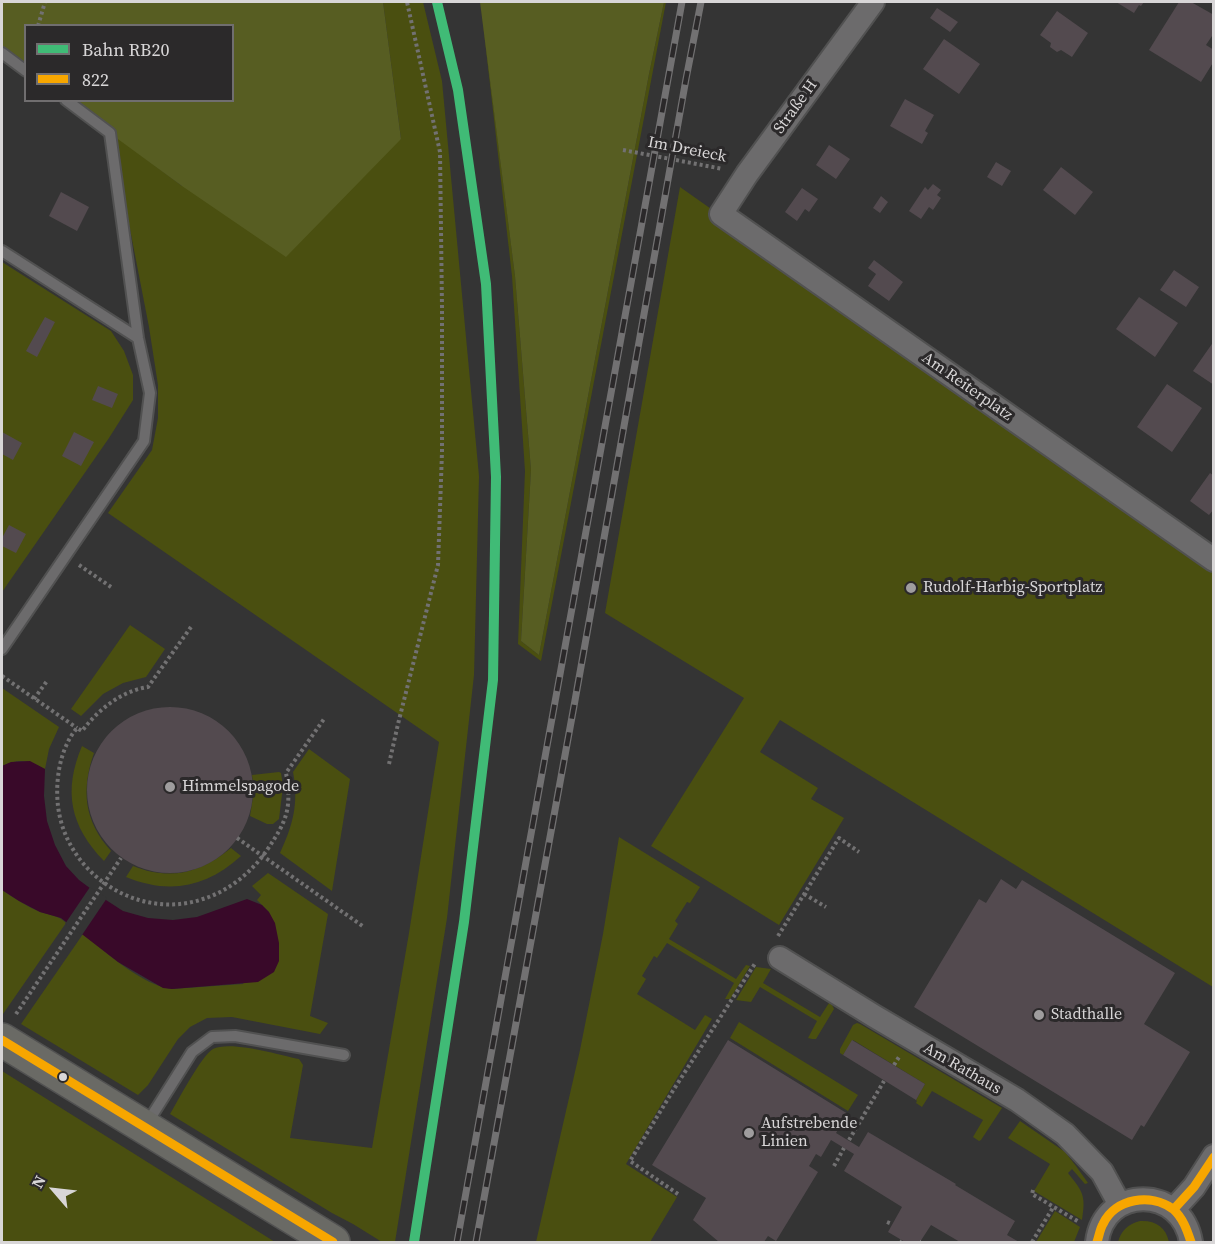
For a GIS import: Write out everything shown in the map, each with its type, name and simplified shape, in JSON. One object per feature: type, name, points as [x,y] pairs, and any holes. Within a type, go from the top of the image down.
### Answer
[{"type":"main road","points":[[2,1040],[333,1242]]},
{"type":"street","name":"Straße H","points":[[721,214],[747,174],[873,2]]},
{"type":"street","name":"Am Reiterplatz","points":[[721,214],[1214,560]]},
{"type":"street","name":"Am Rathaus","points":[[779,947],[874,1016],[1017,1100],[1065,1134],[1102,1172],[1120,1205]]},
{"type":"street","points":[[1174,1209],[1194,1187],[1214,1156]]},
{"type":"street","points":[[1091,1234],[1120,1205],[1138,1199],[1148,1199],[1174,1209],[1188,1228],[1191,1242]]},
{"type":"lane","points":[[2,53],[24,69]]},
{"type":"lane","points":[[2,650],[144,441],[150,393],[138,338],[110,133],[69,102]]},
{"type":"lane","points":[[2,251],[138,338]]},
{"type":"lane","points":[[145,1127],[192,1052],[212,1037],[235,1036],[344,1055]]},
{"type":"path","points":[[39,24],[45,2]]},
{"type":"path","points":[[389,764],[438,565],[442,452],[440,152],[407,2]]},
{"type":"path","name":"Im Dreieck","points":[[623,150],[747,174]]},
{"type":"path","points":[[66,556],[111,588]]},
{"type":"path","points":[[2,676],[82,731],[91,719],[115,699],[139,688],[148,687],[191,627]]},
{"type":"path","points":[[34,699],[47,681]]},
{"type":"path","points":[[77,728],[65,750],[58,774],[57,796],[60,818],[68,842],[80,860],[104,884],[123,895],[144,902],[165,904],[203,899],[230,886],[263,856],[282,828],[289,807],[286,773],[324,719]]},
{"type":"path","points":[[237,838],[364,927]]},
{"type":"path","points":[[779,947],[804,894],[839,838],[859,852]]},
{"type":"path","points":[[33,989],[121,858]]},
{"type":"path","points":[[804,894],[826,908]]},
{"type":"path","points":[[678,1194],[630,1161],[758,960]]},
{"type":"path","points":[[849,1140],[885,1081]]},
{"type":"path","points":[[834,1166],[844,1148]]},
{"type":"path","points":[[1033,1190],[1032,1194],[1054,1206],[1091,1234]]},
{"type":"path","points":[[1032,1242],[1054,1206]]},
{"type":"path","points":[[887,1222],[892,1224]]},
{"type":"green space","points":[[2,2],[383,2],[401,139],[286,257],[182,186],[67,102],[234,102],[234,24],[24,24],[24,70],[2,53]]},
{"type":"green space","points":[[383,2],[423,2],[442,81],[479,476],[474,675],[447,918],[395,1242],[382,1242],[170,1114],[196,1069],[213,1049],[231,1046],[255,1049],[299,1059],[303,1065],[290,1138],[372,1148],[439,742],[108,513],[152,450],[158,418],[158,385],[149,327],[113,134],[182,186],[401,139]]},
{"type":"green space","points":[[480,2],[664,2],[539,655],[521,641],[531,470],[515,276]]},
{"type":"green space","points":[[664,2],[666,2],[541,661],[518,644],[525,471],[512,276],[481,6],[515,276],[531,470],[521,641],[539,655]]},
{"type":"green space","name":"Rudolf-Harbig-Sportplatz","points":[[680,187],[1213,563],[1213,987],[780,720],[760,752],[818,788],[811,799],[844,818],[779,925],[651,846],[744,698],[605,613]]},
{"type":"green space","points":[[2,262],[111,331],[124,351],[133,375],[133,400],[2,592]]},
{"type":"green space","points":[[130,625],[165,649],[146,677],[123,683],[103,694],[81,716],[71,709]]},
{"type":"green space","points":[[2,688],[59,727],[49,749],[45,769],[24,761],[2,766]]},
{"type":"green space","points":[[82,746],[94,753],[87,780],[88,805],[95,828],[111,851],[104,861],[84,835],[73,807],[73,778]]},
{"type":"green space","points":[[309,749],[350,779],[332,891],[280,853],[294,814],[293,772]]},
{"type":"green space","points":[[279,772],[283,786],[279,819],[273,824],[267,824],[250,816],[254,791],[252,775]]},
{"type":"green space","points":[[619,837],[700,887],[675,921],[678,924],[669,939],[736,979],[746,965],[750,966],[730,999],[725,999],[734,983],[667,943],[657,958],[654,956],[642,976],[646,979],[637,994],[695,1030],[705,1015],[712,1019],[626,1164],[677,1197],[650,1242],[536,1242],[580,1050]]},
{"type":"green space","points":[[231,848],[241,856],[215,875],[187,885],[158,886],[126,877],[133,866],[160,873],[197,869],[220,857]]},
{"type":"green space","points":[[268,873],[328,914],[310,1016],[328,1023],[320,1034],[232,1017],[207,1018],[190,1027],[178,1039],[148,1085],[138,1095],[21,1024],[83,934],[125,967],[161,987],[172,989],[243,984],[269,912],[257,900],[261,895],[252,886]]},
{"type":"green space","points":[[2,890],[30,907],[57,917],[66,923],[3,1014],[2,1013]]},
{"type":"green space","points":[[756,967],[771,969],[763,983],[820,1017],[829,1003],[832,1005],[834,1009],[816,1039],[808,1038],[817,1021],[760,987],[751,1002],[736,1000]]},
{"type":"green space","points":[[739,1022],[858,1095],[848,1111],[730,1038]]},
{"type":"green space","points":[[857,1023],[1002,1108],[981,1140],[973,1137],[983,1120],[932,1091],[922,1107],[916,1103],[925,1084],[853,1040],[843,1055],[840,1053],[853,1025]]},
{"type":"green space","points":[[2,1071],[275,1242],[2,1242]]},
{"type":"green space","points":[[1020,1121],[1065,1152],[1088,1183],[1085,1184],[1072,1169],[1068,1173],[1082,1194],[1084,1205],[1082,1220],[1034,1191],[1050,1164],[1008,1138]]},
{"type":"green space","points":[[1055,1211],[1080,1227],[1074,1242],[1036,1242]]},
{"type":"green space","points":[[1140,1221],[1150,1222],[1162,1228],[1169,1242],[1118,1242],[1126,1228]]},
{"type":"shaded area","points":[[30,761],[45,769],[44,796],[47,821],[55,845],[66,866],[79,880],[123,911],[148,918],[173,920],[197,917],[247,899],[262,905],[275,923],[279,943],[279,961],[274,972],[258,982],[163,988],[118,962],[61,918],[40,912],[2,890],[2,766],[11,762]]},
{"type":"pier","points":[[90,887],[107,898],[82,935],[65,924]]},
{"type":"building","points":[[1116,2],[1144,2],[1134,13]]},
{"type":"building","points":[[1179,2],[1191,2],[1214,15],[1214,33],[1206,45],[1214,50],[1214,61],[1201,82],[1149,50]]},
{"type":"building","points":[[937,8],[958,22],[950,32],[930,18]]},
{"type":"building","points":[[1057,11],[1088,33],[1072,57],[1061,50],[1057,52],[1050,47],[1051,43],[1040,35]]},
{"type":"building","points":[[944,39],[980,64],[959,94],[923,69]]},
{"type":"building","points":[[905,99],[934,115],[925,131],[928,133],[922,144],[890,126]]},
{"type":"building","points":[[829,145],[850,159],[836,179],[816,165]]},
{"type":"building","points":[[996,162],[1011,171],[1002,186],[987,177]]},
{"type":"building","points":[[1061,167],[1093,192],[1075,215],[1043,190]]},
{"type":"building","points":[[933,184],[941,190],[937,195],[941,198],[933,210],[929,207],[921,219],[909,211],[925,187],[928,190]]},
{"type":"building","points":[[802,188],[818,199],[809,212],[805,209],[797,221],[785,212]]},
{"type":"building","points":[[61,192],[89,207],[77,231],[49,216]]},
{"type":"building","points":[[881,196],[888,202],[880,213],[873,208]]},
{"type":"building","points":[[874,260],[903,282],[889,301],[868,286],[876,274],[868,268]]},
{"type":"building","points":[[1174,270],[1199,287],[1186,307],[1160,290]]},
{"type":"building","points":[[1139,297],[1178,323],[1155,357],[1116,329]]},
{"type":"building","points":[[45,317],[55,322],[37,357],[26,351]]},
{"type":"building","points":[[1214,341],[1214,385],[1193,371]]},
{"type":"building","points":[[1167,384],[1202,408],[1172,452],[1137,427]]},
{"type":"building","points":[[98,386],[118,394],[112,408],[92,400]]},
{"type":"building","points":[[2,432],[22,443],[13,460],[2,454]]},
{"type":"building","points":[[74,432],[94,442],[81,466],[62,456]]},
{"type":"building","points":[[1210,473],[1214,476],[1214,509],[1209,515],[1190,501]]},
{"type":"building","points":[[9,525],[26,534],[16,553],[2,546],[2,538]]},
{"type":"building","name":"Himmelspagode","points":[[170,707],[186,708],[202,713],[229,731],[247,758],[252,774],[252,806],[247,822],[229,849],[202,867],[186,872],[170,873],[154,872],[138,867],[111,849],[93,822],[88,806],[87,790],[88,774],[93,758],[111,731],[138,713],[154,708]]},
{"type":"building","name":"Stadthalle","points":[[1001,879],[1016,889],[1022,880],[1175,973],[1144,1024],[1190,1052],[1144,1127],[1141,1125],[1132,1140],[914,1007],[979,899],[986,903]]},
{"type":"building","points":[[728,1040],[848,1114],[836,1133],[859,1147],[868,1132],[1015,1221],[1007,1235],[1019,1242],[960,1242],[931,1225],[920,1242],[905,1242],[888,1232],[902,1207],[844,1171],[854,1154],[831,1140],[821,1157],[816,1154],[809,1166],[818,1172],[776,1241],[768,1236],[764,1242],[719,1242],[693,1220],[706,1198],[652,1165]]},
{"type":"building","points":[[852,1040],[925,1084],[916,1100],[843,1055]]},
{"type":"railway","points":[[457,1242],[682,2]]},
{"type":"railway","points":[[476,1242],[701,2]]},
{"type":"rail line","name":"RB20","points":[[414,1242],[464,922],[493,680],[496,477],[486,284],[458,90],[437,2]]},
{"type":"transit line","name":"822","points":[[2,1040],[333,1242]]},
{"type":"transit line","name":"822","points":[[1174,1209],[1194,1187],[1214,1157]]},
{"type":"transit line","name":"822","points":[[1097,1242],[1103,1224],[1116,1208],[1144,1200],[1164,1204],[1173,1209],[1182,1220],[1191,1242]]},
{"type":"place","name":"Rudolf-Harbig-Sportplatz","points":[[911,588]]},
{"type":"place","name":"Himmelspagode","points":[[170,787]]},
{"type":"place","name":"Stadthalle","points":[[1039,1015]]},
{"type":"place","name":"Aufstrebende Linien","points":[[749,1133]]}]
